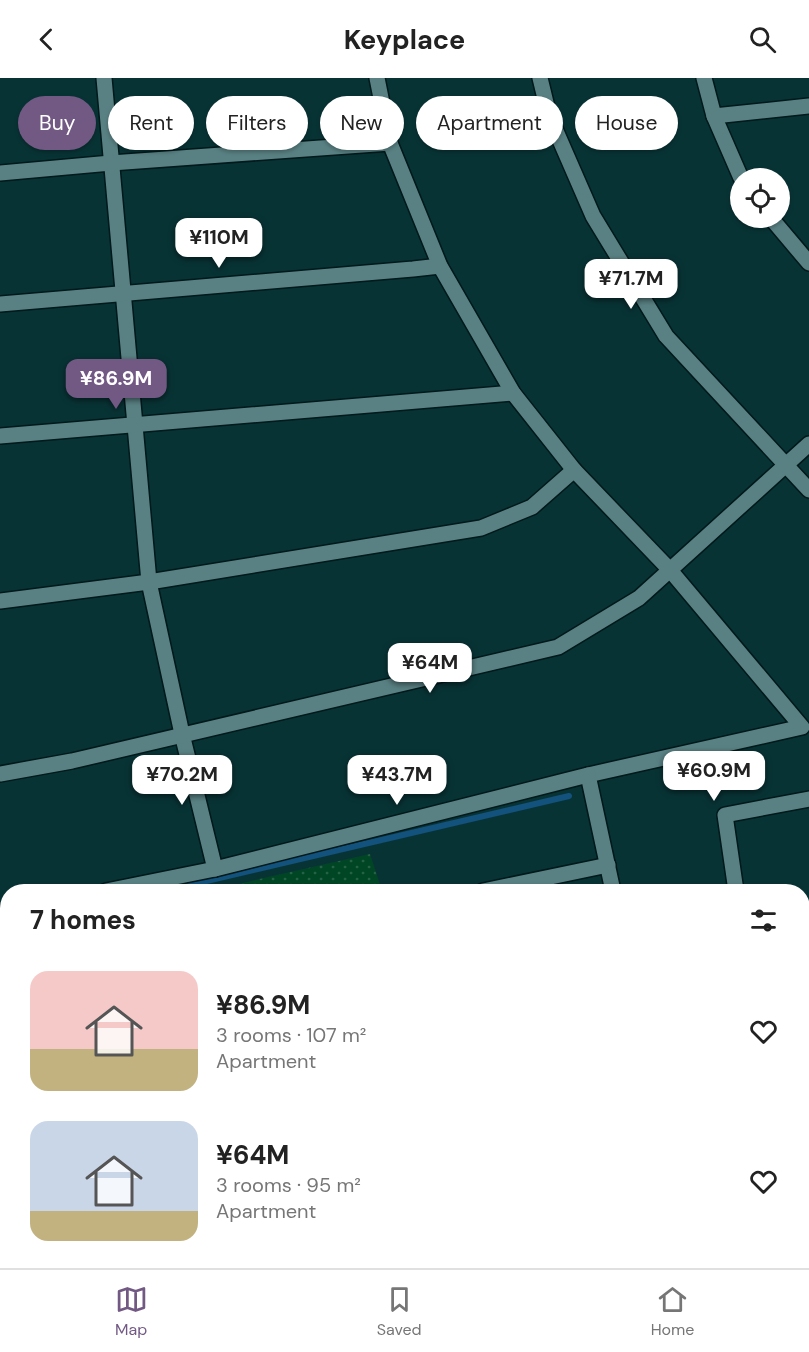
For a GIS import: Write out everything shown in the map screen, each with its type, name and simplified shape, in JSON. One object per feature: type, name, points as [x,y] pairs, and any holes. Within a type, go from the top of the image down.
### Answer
[{"type":"street","points":[[104,78],[148,582],[215,869]]},
{"type":"street","points":[[377,78],[381,96]]},
{"type":"street","points":[[540,78],[549,115],[593,216],[666,336],[809,490]]},
{"type":"street","points":[[704,78],[714,116],[737,168]]},
{"type":"street","points":[[714,116],[809,106]]},
{"type":"street","points":[[0,173],[320,148]]},
{"type":"street","points":[[141,884],[215,869],[588,775],[802,727],[670,570],[574,470],[513,393],[440,266],[393,150]]},
{"type":"street","points":[[780,228],[806,256]]},
{"type":"street","points":[[0,304],[440,266]]},
{"type":"street","points":[[0,436],[513,393]]},
{"type":"street","points":[[0,774],[72,761],[558,647],[639,598],[809,444]]},
{"type":"street","points":[[0,601],[148,582],[481,528],[532,507],[574,470]]},
{"type":"street","points":[[588,775],[612,884]]},
{"type":"street","points":[[735,884],[725,815],[809,800]]},
{"type":"street","points":[[517,884],[608,865]]},
{"type":"green space","points":[[370,854],[380,884],[238,884]]},
{"type":"waterway","points":[[194,884],[569,796]]}]
